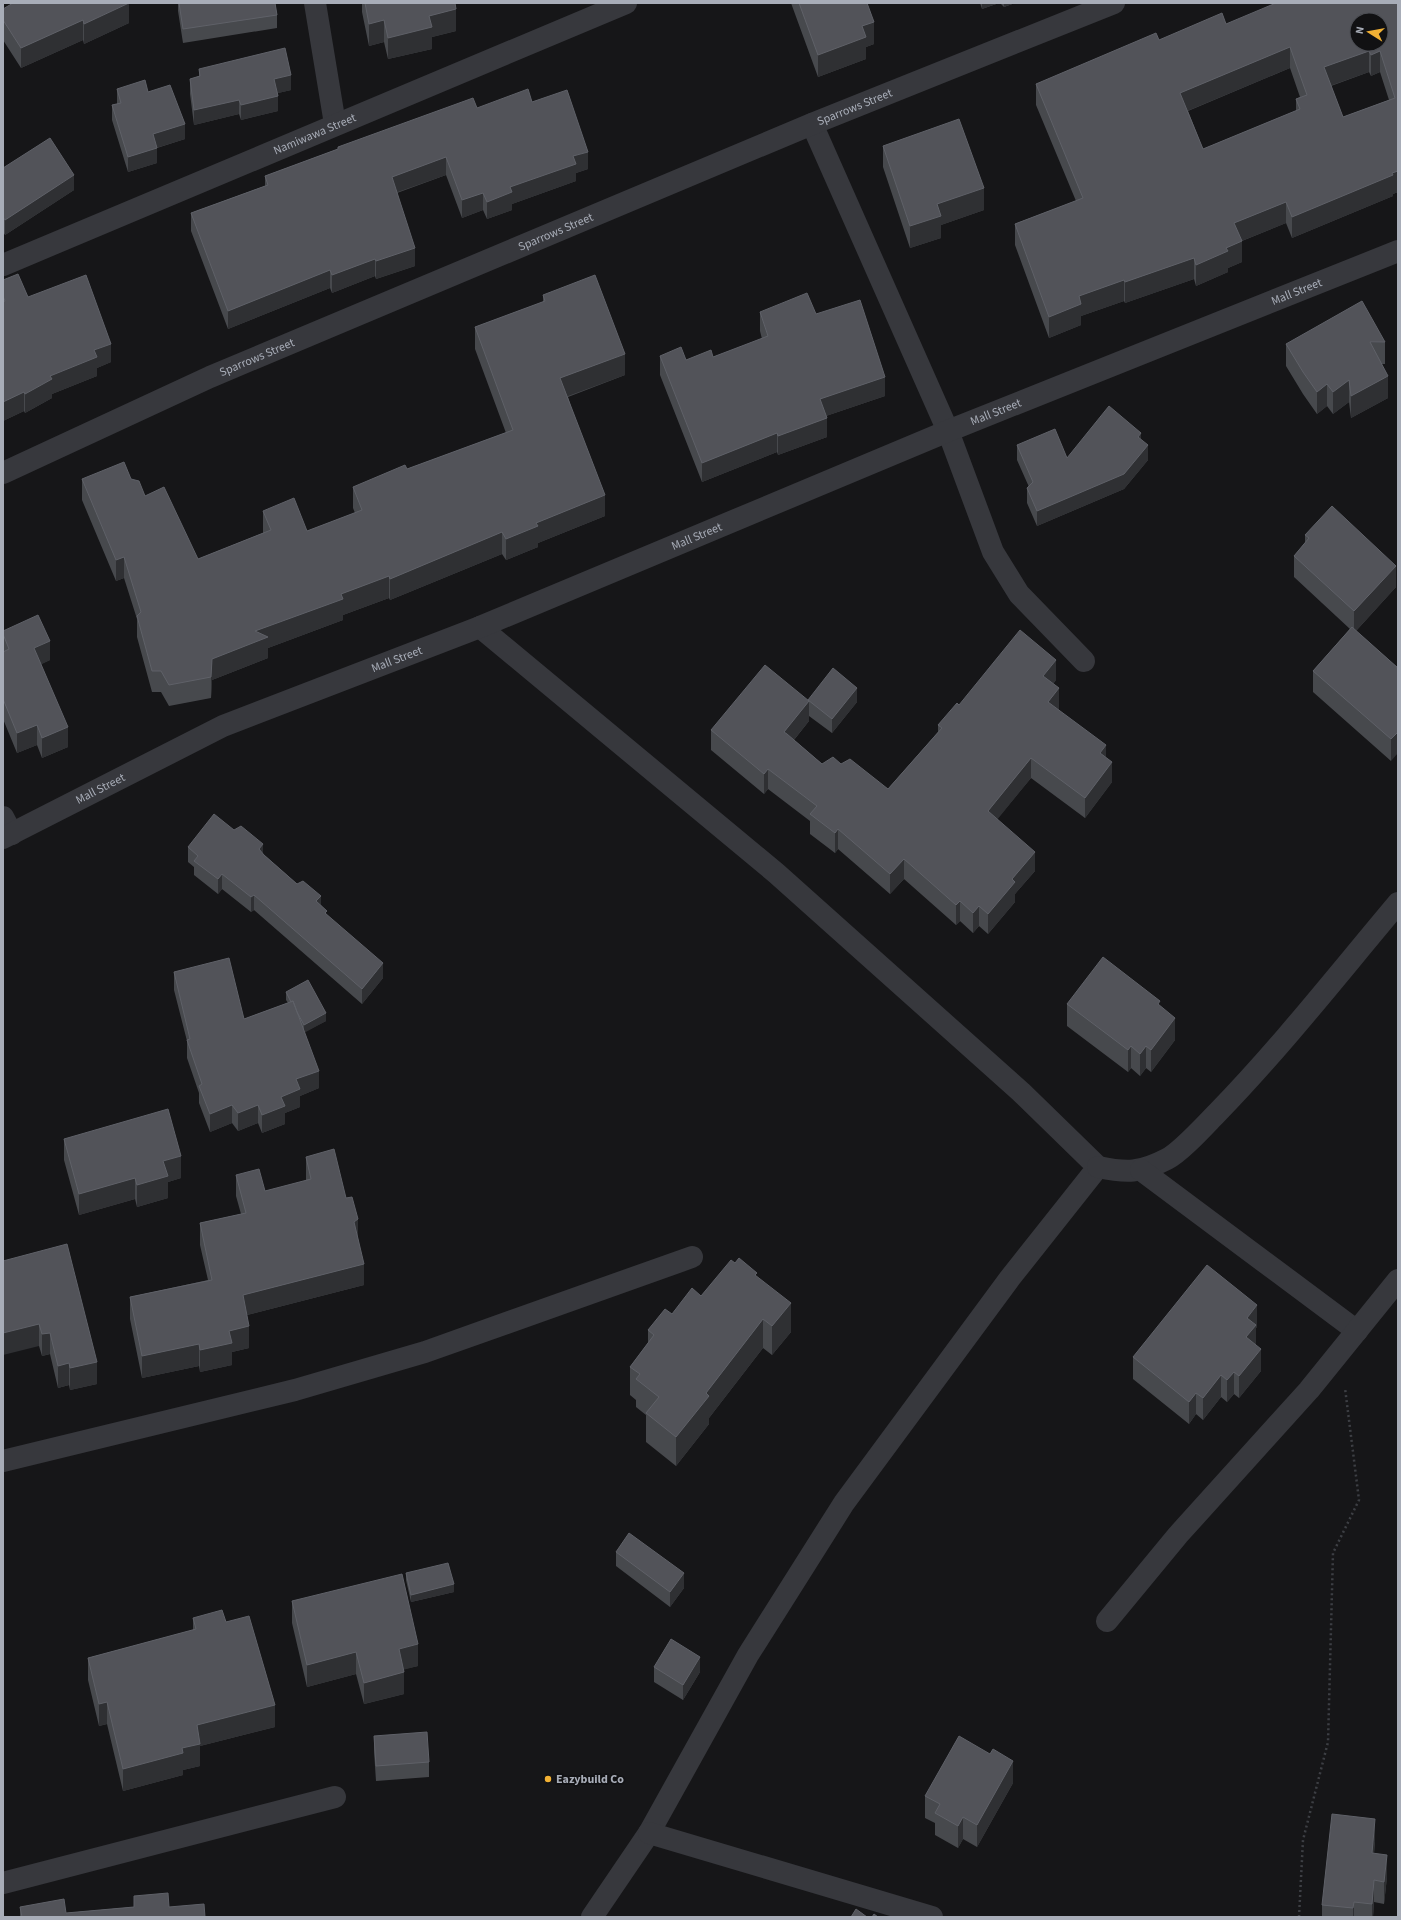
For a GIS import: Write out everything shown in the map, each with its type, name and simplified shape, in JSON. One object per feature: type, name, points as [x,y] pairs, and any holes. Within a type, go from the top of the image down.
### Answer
[{"type":"street","points":[[315,3],[335,124]]},
{"type":"street","name":"Namiwawa Street","points":[[3,265],[335,124],[584,12],[626,3]]},
{"type":"street","name":"Sparrows Street","points":[[3,474],[210,377],[812,124],[1114,3]]},
{"type":"street","points":[[812,124],[948,431],[993,552],[1019,594],[1084,661]]},
{"type":"street","name":"Mall Street","points":[[6,830],[223,726],[480,627],[948,431],[1398,251]]},
{"type":"street","points":[[480,627],[776,873],[1010,1082],[1098,1167],[1122,1172],[1141,1170],[1169,1158],[1200,1130],[1261,1068],[1398,903]]},
{"type":"street","points":[[592,1917],[648,1833],[748,1655],[844,1503],[1010,1278],[1098,1167]]},
{"type":"street","points":[[1141,1170],[1357,1331]]},
{"type":"street","points":[[3,1461],[295,1390],[417,1354],[692,1257]]},
{"type":"street","points":[[1107,1621],[1178,1535],[1309,1390],[1398,1280]]},
{"type":"street","points":[[3,1883],[335,1797]]},
{"type":"street","points":[[648,1833],[932,1917]]},
{"type":"path","points":[[1299,1917],[1303,1840],[1328,1742],[1333,1553],[1359,1500],[1344,1382]]},
{"type":"building","points":[[13,3],[129,3],[84,24],[83,20],[21,48],[3,20],[3,9]]},
{"type":"building","points":[[179,3],[275,3],[277,15],[183,29]]},
{"type":"building","points":[[365,3],[455,3],[456,9],[429,16],[432,27],[388,38],[384,20],[369,24]]},
{"type":"building","points":[[799,3],[867,3],[874,22],[862,26],[866,37],[818,55]]},
{"type":"building","points":[[1276,3],[1398,3],[1398,171],[1392,173],[1393,175],[1292,217],[1286,202],[1234,223],[1242,241],[1226,248],[1228,251],[1196,265],[1194,258],[1079,296],[1081,304],[1049,317],[1015,224],[1083,198],[1036,84],[1156,33],[1159,40],[1222,13],[1226,24]],"holes":[[[1349,12],[1389,12],[1389,52],[1380,52],[1395,98],[1343,117],[1324,67],[1366,52],[1349,52]],[[1290,47],[1307,95],[1296,99],[1300,109],[1203,149],[1180,93]]]},
{"type":"building","points":[[285,48],[291,75],[274,79],[278,96],[241,105],[239,100],[194,110],[190,79],[200,76],[199,69]]},
{"type":"building","points":[[1370,52],[1378,52],[1371,55]]},
{"type":"building","points":[[145,80],[148,92],[170,85],[185,124],[153,134],[157,148],[128,157],[112,105],[121,103],[117,89]]},
{"type":"building","points":[[528,89],[532,102],[567,90],[588,152],[573,156],[576,164],[510,187],[512,192],[487,202],[483,193],[462,200],[446,157],[392,177],[415,248],[376,261],[375,259],[332,275],[330,270],[228,311],[191,213],[268,185],[265,176],[338,149],[338,147],[473,98],[477,108]]},
{"type":"building","points":[[959,119],[984,188],[937,204],[941,216],[910,226],[883,146]]},
{"type":"building","points":[[50,138],[74,175],[5,220],[3,217],[3,168]]},
{"type":"building","points":[[18,274],[28,297],[86,275],[111,344],[94,350],[97,357],[50,376],[52,379],[25,394],[24,392],[3,402],[3,302],[5,301],[3,296],[3,280]]},
{"type":"building","points":[[595,275],[625,354],[560,378],[605,495],[536,523],[538,526],[506,539],[502,532],[390,579],[389,576],[341,594],[343,599],[255,631],[268,637],[212,659],[211,677],[169,685],[161,671],[152,671],[137,616],[141,612],[124,557],[116,560],[82,479],[124,462],[131,479],[139,481],[145,496],[164,487],[198,559],[271,530],[263,511],[294,498],[307,531],[362,510],[353,487],[405,465],[407,469],[513,430],[475,327],[545,301],[543,295]]},
{"type":"building","points":[[807,293],[816,314],[860,300],[885,377],[820,399],[827,418],[778,436],[777,433],[702,463],[660,356],[681,347],[686,360],[711,350],[713,357],[768,336],[760,312]]},
{"type":"building","points":[[1362,301],[1385,342],[1370,342],[1388,376],[1351,396],[1349,380],[1333,392],[1327,384],[1317,392],[1286,344]]},
{"type":"building","points":[[1109,406],[1141,433],[1138,437],[1148,445],[1124,474],[1037,511],[1027,488],[1033,482],[1017,445],[1055,429],[1067,458]]},
{"type":"building","points":[[1332,506],[1396,566],[1354,611],[1294,556],[1309,538],[1305,535]]},
{"type":"building","points":[[38,615],[50,641],[34,648],[68,727],[42,738],[37,725],[17,733],[3,699],[3,652],[9,649],[3,631]]},
{"type":"building","points":[[1352,627],[1398,668],[1398,732],[1391,739],[1313,671]]},
{"type":"building","points":[[1020,630],[1056,660],[1043,676],[1059,688],[1048,702],[1106,745],[1100,753],[1112,762],[1085,798],[1031,758],[988,811],[1035,852],[1012,879],[1015,882],[988,914],[979,906],[973,913],[960,901],[956,905],[904,859],[890,874],[838,829],[835,833],[810,814],[817,806],[768,769],[764,774],[711,730],[765,665],[809,701],[784,732],[822,764],[833,757],[841,764],[850,759],[888,789],[942,728],[938,725],[957,703],[959,705]]},
{"type":"building","points":[[833,668],[857,688],[832,719],[808,700]]},
{"type":"building","points":[[214,814],[234,830],[241,826],[263,844],[259,849],[264,855],[297,884],[303,881],[321,896],[316,901],[327,911],[325,913],[383,963],[362,989],[254,895],[251,897],[222,874],[218,879],[194,861],[198,856],[188,847]]},
{"type":"building","points":[[1103,957],[1160,1001],[1158,1004],[1175,1018],[1151,1050],[1146,1046],[1140,1054],[1131,1046],[1128,1050],[1067,1004]]},
{"type":"building","points":[[229,958],[244,1019],[293,1001],[319,1071],[296,1079],[300,1089],[281,1097],[285,1106],[262,1115],[258,1105],[238,1113],[232,1105],[210,1114],[199,1086],[202,1084],[187,1040],[190,1039],[174,972]]},
{"type":"building","points":[[308,980],[326,1013],[304,1025],[293,1001],[291,1002],[286,992]]},
{"type":"building","points":[[168,1109],[181,1156],[163,1161],[168,1176],[137,1185],[135,1178],[79,1194],[64,1139]]},
{"type":"building","points":[[334,1149],[346,1198],[352,1197],[358,1219],[354,1222],[364,1264],[243,1295],[249,1326],[229,1331],[232,1343],[200,1350],[199,1344],[142,1356],[130,1297],[212,1280],[200,1223],[246,1213],[236,1175],[259,1169],[265,1191],[311,1179],[306,1157]]},
{"type":"building","points":[[67,1244],[97,1362],[70,1368],[69,1363],[58,1366],[50,1333],[42,1334],[39,1324],[3,1333],[3,1261]]},
{"type":"building","points":[[739,1258],[757,1273],[755,1275],[791,1303],[772,1326],[763,1319],[706,1393],[709,1396],[676,1437],[646,1413],[659,1397],[636,1379],[640,1374],[630,1367],[654,1335],[648,1330],[665,1309],[672,1314],[692,1288],[701,1296],[731,1260],[735,1263]]},
{"type":"building","points":[[1207,1265],[1257,1305],[1247,1318],[1256,1325],[1246,1337],[1261,1349],[1239,1376],[1234,1372],[1227,1380],[1221,1375],[1203,1398],[1196,1393],[1189,1402],[1133,1357]]},
{"type":"building","points":[[629,1533],[684,1573],[670,1592],[616,1552]]},
{"type":"building","points":[[448,1563],[454,1584],[411,1595],[406,1573]]},
{"type":"building","points":[[402,1574],[418,1644],[399,1649],[404,1672],[364,1683],[356,1652],[307,1665],[292,1601]]},
{"type":"building","points":[[222,1610],[226,1622],[249,1616],[275,1705],[197,1725],[200,1744],[182,1748],[183,1753],[123,1769],[107,1702],[99,1704],[88,1658],[196,1629],[193,1618]]},
{"type":"building","points":[[671,1639],[700,1657],[683,1685],[654,1667]]},
{"type":"building","points":[[427,1732],[429,1762],[376,1766],[374,1736]]},
{"type":"building","points":[[959,1736],[990,1754],[993,1749],[1013,1761],[977,1825],[963,1817],[958,1826],[935,1813],[940,1804],[925,1796]]},
{"type":"building","points":[[1332,1814],[1375,1819],[1372,1853],[1387,1855],[1384,1882],[1374,1880],[1372,1904],[1354,1902],[1353,1908],[1322,1905]]},
{"type":"building","points":[[168,1893],[169,1907],[204,1904],[205,1917],[22,1917],[20,1907],[64,1899],[66,1913],[134,1907],[134,1896]]},
{"type":"building","points":[[856,1909],[867,1917],[851,1917]]},
{"type":"place","name":"Eazybuild Co","points":[[548,1779]]}]
